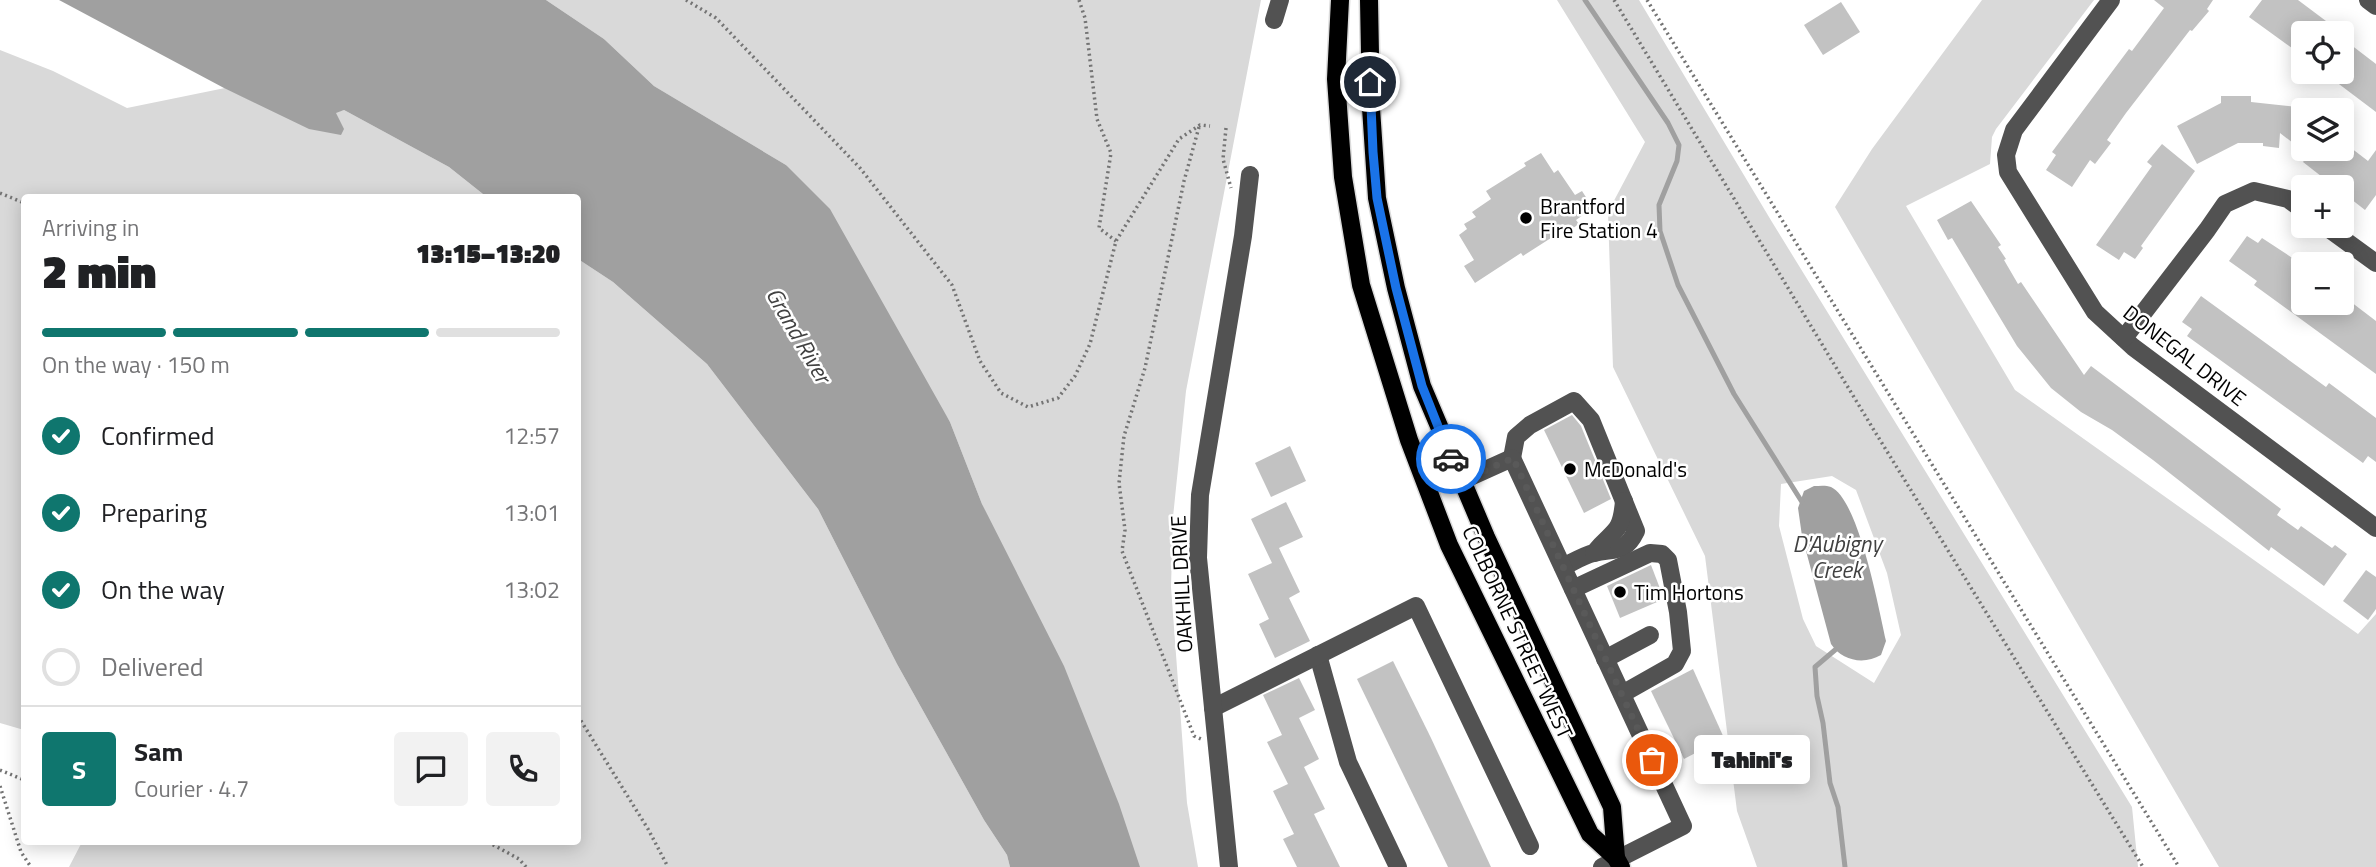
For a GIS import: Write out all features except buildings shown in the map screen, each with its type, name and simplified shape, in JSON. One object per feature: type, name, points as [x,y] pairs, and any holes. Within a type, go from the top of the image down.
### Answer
[{"type":"main road","name":"COLBORNE STREET WEST","points":[[1340,0],[1336,79],[1343,177],[1361,285],[1409,440],[1450,545],[1590,834],[1613,864]]},
{"type":"main road","name":"COLBORNE STREET WEST","points":[[1369,0],[1371,108],[1377,198],[1396,288],[1422,386],[1461,481],[1612,807],[1613,864]]},
{"type":"street","points":[[1274,20],[1280,0]]},
{"type":"street","name":"DONEGAL DRIVE","points":[[2111,0],[2014,130],[2006,155],[2008,172],[2086,301],[2124,338],[2265,447],[2376,528]]},
{"type":"street","points":[[2368,0],[2376,6]]},
{"type":"street","name":"OAKHILL DRIVE","points":[[1229,867],[1198,558],[1200,495],[1243,236],[1250,174]]},
{"type":"street","points":[[2124,338],[2224,204],[2254,191],[2291,201]]},
{"type":"street","points":[[2342,238],[2376,263]]},
{"type":"street","points":[[1563,567],[1594,553],[1613,552],[1630,543],[1636,531],[1591,420],[1574,401],[1530,425],[1516,437],[1513,458],[1605,659],[1683,826],[1613,864]]},
{"type":"street","points":[[1461,481],[1513,458]]},
{"type":"street","points":[[1573,589],[1654,553],[1662,554],[1668,560],[1682,651],[1675,664],[1622,694]]},
{"type":"street","points":[[1213,708],[1416,606],[1530,846]]},
{"type":"street","points":[[1605,659],[1650,635]]},
{"type":"street","points":[[1318,656],[1348,762],[1398,867]]},
{"type":"path","points":[[687,0],[716,18],[860,168],[951,285],[980,361],[1001,393],[1028,407],[1058,398],[1075,376],[1090,344],[1116,241],[1179,139],[1200,125],[1210,126]]},
{"type":"path","points":[[1079,0],[1085,18],[1097,119],[1111,153],[1099,228],[1116,241]]},
{"type":"path","points":[[1614,0],[1872,427],[2143,867]]},
{"type":"path","points":[[1647,0],[2179,867]]},
{"type":"path","points":[[1200,125],[1184,181],[1145,368],[1125,436],[1119,483],[1125,530],[1122,551],[1194,736],[1217,744]]},
{"type":"path","points":[[0,193],[21,202]]},
{"type":"path","points":[[581,721],[648,829],[668,867]]},
{"type":"path","points":[[0,770],[21,779]]},
{"type":"path","points":[[0,786],[21,852],[31,867]]},
{"type":"path","points":[[494,845],[520,859],[526,867]]},
{"type":"shaded area","points":[[546,0],[1261,0],[1186,391],[1173,517],[1171,587],[1187,803],[1198,867],[1139,867],[982,504],[950,422],[786,165],[654,86],[604,39]]},
{"type":"shaded area","points":[[1557,0],[1639,0],[1772,222],[2132,807],[2138,867],[1757,867],[1737,811],[1705,556],[1613,367],[1608,212],[1645,142]],"holes":[[[1832,476],[1856,490],[1887,573],[1901,635],[1874,683],[1816,646],[1803,619],[1779,526],[1781,484]]]},
{"type":"shaded area","points":[[1982,0],[2094,0],[1996,129],[1992,137],[1990,164],[1906,206],[2015,390],[2358,634],[2376,614],[2376,867],[2219,867],[1835,207],[1872,149]]},
{"type":"shaded area","points":[[0,50],[53,71],[127,108],[225,88],[265,107],[336,112],[344,110],[449,167],[483,194],[21,194],[21,729],[0,723]]},
{"type":"shaded area","points":[[581,261],[613,282],[707,364],[818,509],[897,664],[984,820],[1007,855],[1010,867],[69,867],[80,845],[581,845]]},
{"type":"water","name":"Grand River","points":[[59,0],[546,0],[604,39],[654,86],[786,165],[830,209],[950,422],[982,504],[1064,666],[1119,804],[1140,867],[1010,867],[1007,855],[984,820],[897,664],[818,509],[707,364],[613,282],[581,261],[581,194],[483,194],[449,167],[344,110],[336,113],[344,129],[341,135],[309,129],[224,88]]},
{"type":"water","name":"D'Aubigny Creek","points":[[1814,486],[1831,487],[1841,496],[1859,533],[1886,641],[1881,655],[1868,660],[1847,658],[1831,644],[1802,536],[1798,508],[1804,491]]},
{"type":"waterway","name":"D'Aubigny Creek","points":[[1585,0],[1668,123],[1679,145],[1677,161],[1659,205],[1660,231],[1678,285],[1734,394],[1802,502]]},
{"type":"waterway","name":"D'Aubigny Creek","points":[[1835,650],[1815,667],[1830,783],[1838,807],[1845,867]]},
{"type":"way so far","points":[[1451,459],[1461,481],[1513,458],[1652,760]]},
{"type":"place","name":"Brantford Fire Station 4","points":[[1526,218]]},
{"type":"place","name":"McDonald's","points":[[1570,469]]},
{"type":"place","name":"Tim Hortons","points":[[1620,592]]},
{"type":"place","name":"Tahini's","points":[[1652,760]]},
{"type":"route","points":[[1370,82],[1377,198],[1396,288],[1422,386],[1451,459]]}]
